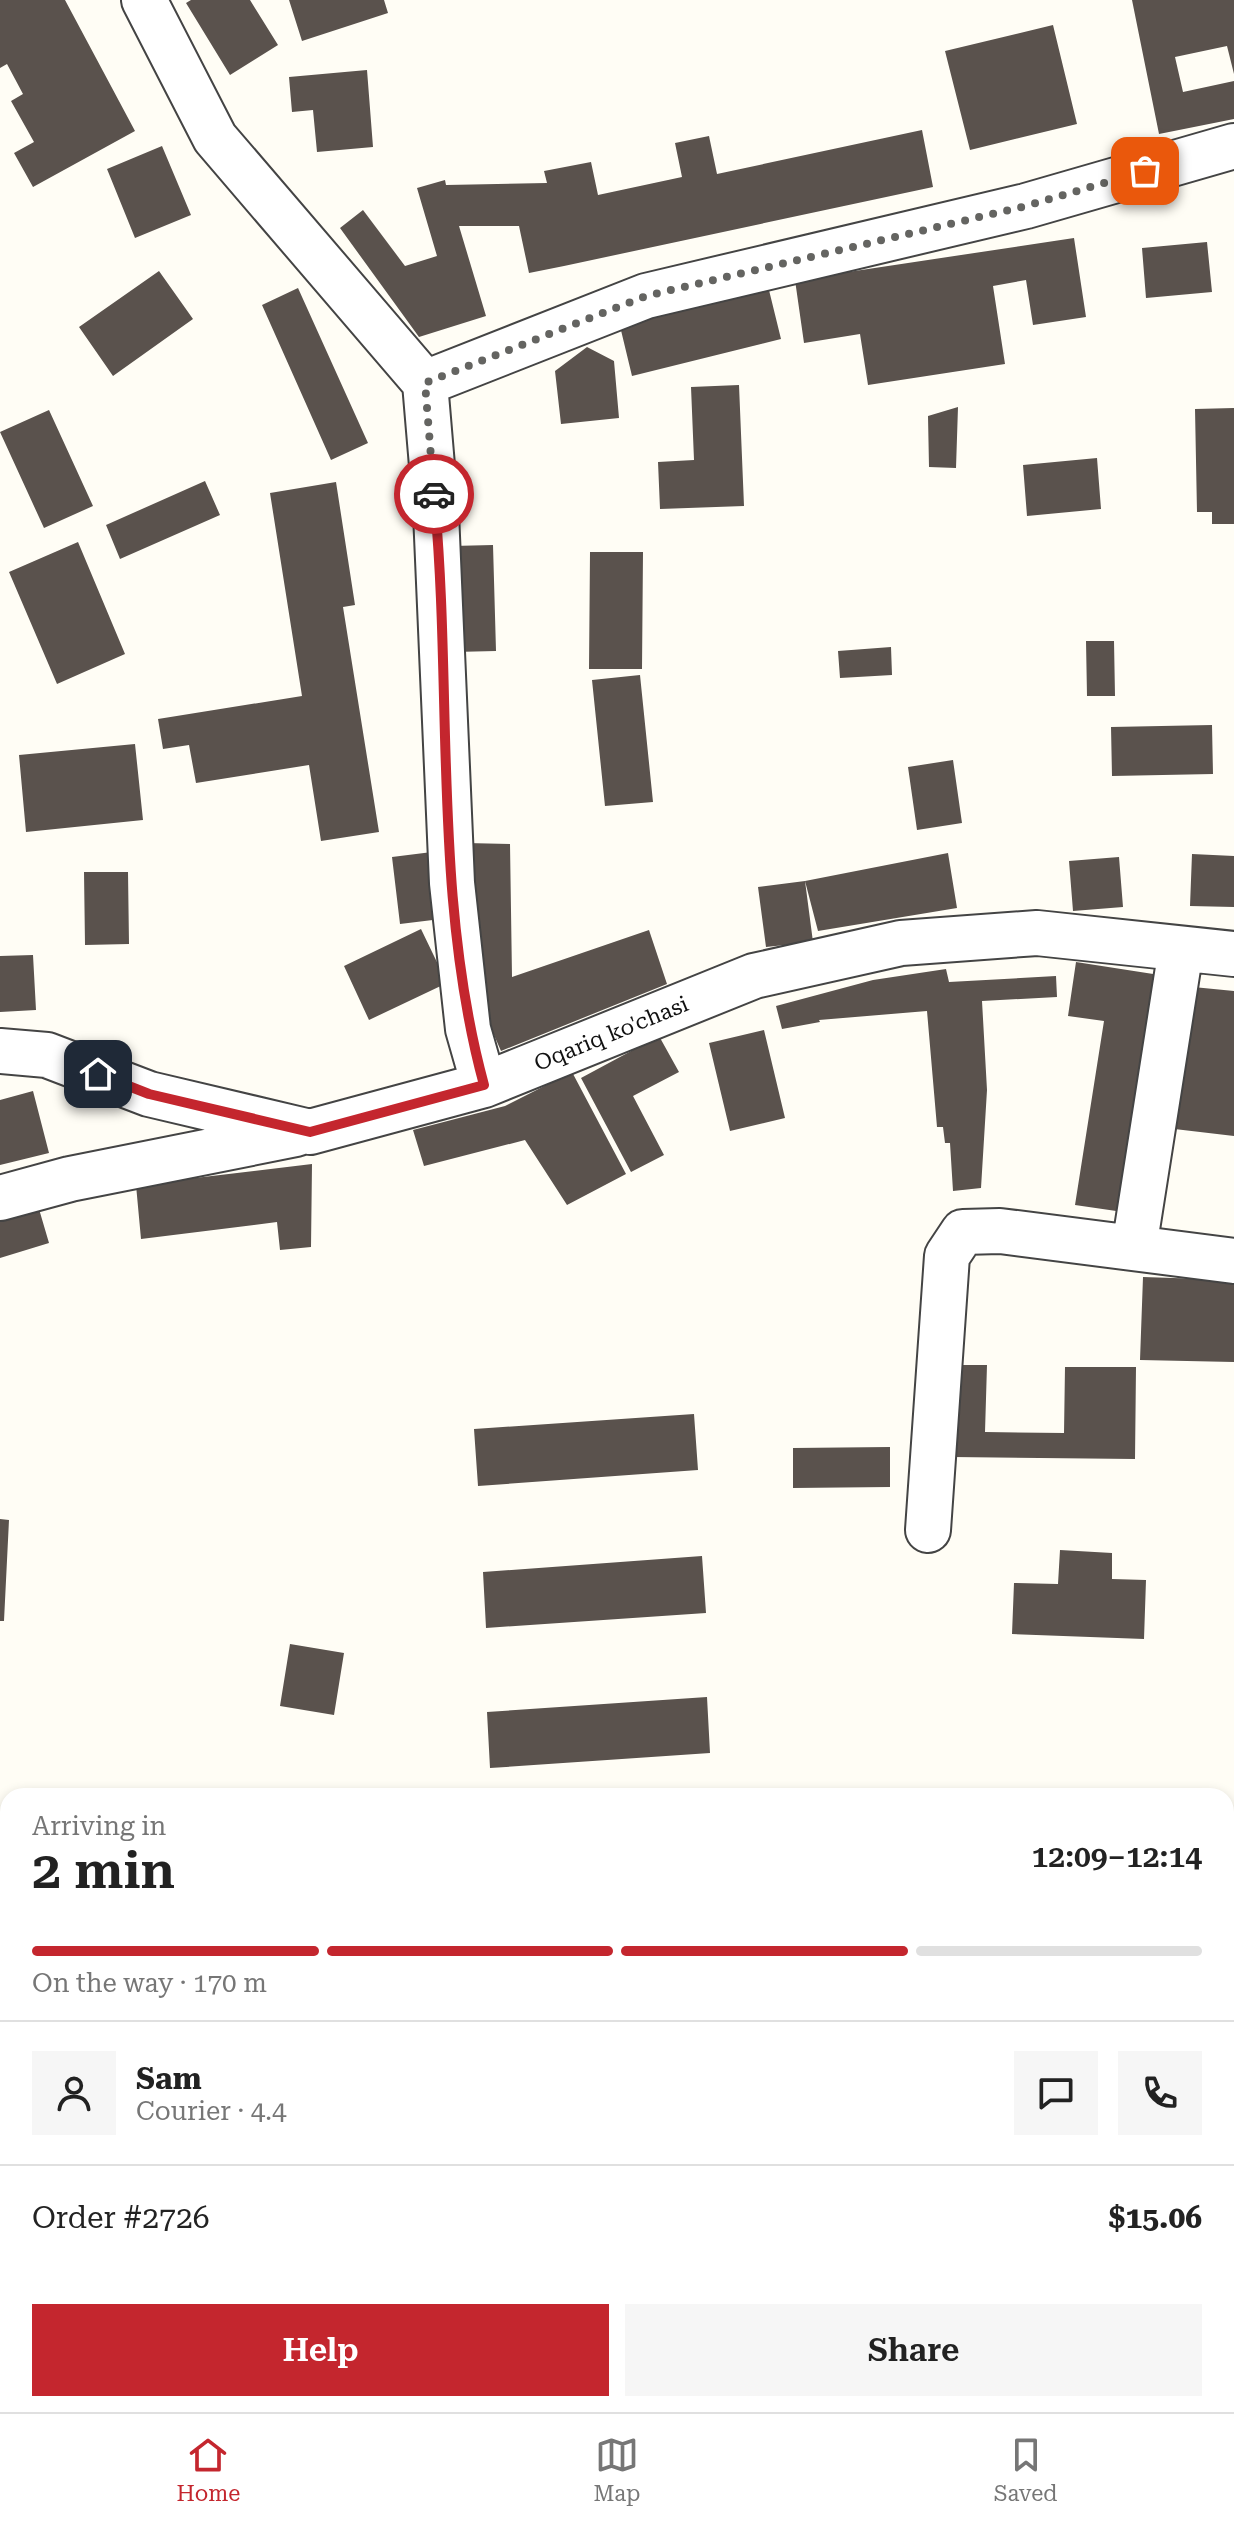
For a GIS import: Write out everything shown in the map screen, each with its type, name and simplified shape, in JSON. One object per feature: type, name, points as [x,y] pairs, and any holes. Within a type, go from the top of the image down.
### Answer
[{"type":"street","points":[[144,0],[215,138],[425,383],[436,513],[452,883],[468,1029],[484,1085]]},
{"type":"street","points":[[425,383],[646,296],[1026,206],[1234,146]]},
{"type":"street","name":"Oqariq ko'chasi","points":[[0,1051],[47,1055],[149,1094],[310,1132],[484,1085],[754,976],[901,943],[1037,933],[1234,954]]},
{"type":"street","points":[[1134,1248],[1181,949]]},
{"type":"street","points":[[0,1198],[70,1179],[310,1132]]},
{"type":"street","points":[[928,1530],[947,1256],[963,1232],[1000,1231],[1234,1261]]},
{"type":"building","points":[[0,0],[65,0],[135,131],[33,187],[14,153],[34,142],[11,101],[23,94],[7,64],[0,68]]},
{"type":"building","points":[[191,0],[250,0],[278,45],[230,75],[186,3]]},
{"type":"building","points":[[289,0],[384,0],[388,13],[302,41]]},
{"type":"building","points":[[1132,0],[1234,0],[1234,74],[1227,46],[1175,57],[1183,92],[1234,81],[1234,119],[1159,134]]},
{"type":"building","points":[[1053,25],[1077,124],[970,150],[945,51]]},
{"type":"building","points":[[367,70],[373,147],[317,152],[313,110],[292,112],[289,77]]},
{"type":"building","points":[[922,130],[933,187],[564,266],[529,273],[519,226],[459,226],[486,316],[419,337],[340,228],[363,210],[405,266],[437,256],[417,188],[445,180],[446,185],[547,183],[544,171],[591,162],[598,195],[682,177],[675,143],[709,136],[717,174]]},
{"type":"building","points":[[162,146],[191,215],[135,238],[107,169]]},
{"type":"building","points":[[1074,238],[1086,317],[1033,325],[1026,280],[993,286],[1005,364],[868,385],[860,334],[804,343],[795,280]]},
{"type":"building","points":[[1207,242],[1212,292],[1146,298],[1142,248]]},
{"type":"building","points":[[159,271],[193,319],[113,376],[79,327]]},
{"type":"building","points":[[768,286],[781,339],[632,376],[619,322]]},
{"type":"building","points":[[298,288],[368,443],[331,460],[262,305]]},
{"type":"building","points":[[587,347],[614,361],[619,418],[561,424],[555,371]]},
{"type":"building","points":[[739,385],[744,506],[660,509],[658,462],[694,460],[691,387]]},
{"type":"building","points":[[958,407],[956,468],[929,467],[928,416]]},
{"type":"building","points":[[1234,408],[1234,524],[1212,524],[1212,512],[1197,512],[1195,409]]},
{"type":"building","points":[[49,410],[93,506],[44,528],[0,432]]},
{"type":"building","points":[[1097,458],[1101,509],[1027,516],[1023,465]]},
{"type":"building","points":[[205,481],[220,515],[120,559],[106,525]]},
{"type":"building","points":[[336,482],[355,605],[343,607],[379,832],[321,841],[309,765],[196,783],[189,745],[163,749],[158,719],[302,696],[270,493]]},
{"type":"building","points":[[78,542],[125,654],[57,684],[9,572]]},
{"type":"building","points":[[493,545],[496,651],[454,652],[452,546]]},
{"type":"building","points":[[590,552],[643,552],[642,669],[589,669]]},
{"type":"building","points":[[1086,641],[1114,641],[1115,696],[1087,696]]},
{"type":"building","points":[[891,647],[892,675],[840,678],[838,651]]},
{"type":"building","points":[[640,675],[653,802],[605,806],[592,680]]},
{"type":"building","points":[[1212,725],[1213,774],[1112,776],[1111,727]]},
{"type":"building","points":[[135,744],[143,820],[26,832],[19,755]]},
{"type":"building","points":[[953,760],[962,823],[917,830],[908,767]]},
{"type":"building","points":[[466,843],[510,844],[512,977],[649,930],[667,984],[501,1051],[477,996]]},
{"type":"building","points":[[432,852],[441,919],[400,924],[392,857]]},
{"type":"building","points":[[948,853],[957,908],[818,931],[805,881]]},
{"type":"building","points":[[1192,854],[1234,856],[1234,907],[1190,906]]},
{"type":"building","points":[[1119,857],[1123,907],[1073,911],[1069,861]]},
{"type":"building","points":[[84,872],[128,872],[129,944],[85,945]]},
{"type":"building","points":[[805,881],[813,942],[766,947],[758,887]]},
{"type":"building","points":[[421,929],[447,983],[369,1020],[344,966]]},
{"type":"building","points":[[33,955],[36,1010],[0,1012],[0,956]]},
{"type":"building","points":[[1076,962],[1166,976],[1130,1213],[1075,1205],[1104,1021],[1068,1016]]},
{"type":"building","points":[[946,969],[949,982],[1056,976],[1057,997],[982,1001],[987,1090],[981,1188],[953,1191],[950,1143],[945,1143],[943,1127],[937,1127],[927,1011],[819,1020],[782,1029],[776,1006],[873,980]]},
{"type":"building","points":[[1183,986],[1234,991],[1234,1136],[1166,1128]]},
{"type":"building","points":[[764,1030],[785,1118],[730,1131],[709,1043]]},
{"type":"building","points":[[659,1036],[679,1072],[633,1096],[664,1155],[631,1172],[581,1078]]},
{"type":"building","points":[[572,1072],[626,1174],[567,1205],[525,1140],[424,1166],[413,1130],[505,1106]]},
{"type":"building","points":[[33,1091],[49,1153],[0,1165],[0,1100]]},
{"type":"building","points":[[312,1164],[311,1247],[280,1250],[277,1222],[141,1239],[136,1185]]},
{"type":"building","points":[[39,1209],[49,1243],[0,1258],[0,1220]]},
{"type":"building","points":[[1143,1277],[1234,1280],[1234,1362],[1140,1360]]},
{"type":"building","points":[[955,1365],[987,1365],[985,1432],[1064,1433],[1065,1367],[1136,1367],[1135,1459],[953,1457]]},
{"type":"building","points":[[694,1414],[698,1470],[478,1486],[474,1429]]},
{"type":"building","points":[[890,1447],[890,1487],[793,1488],[793,1448]]},
{"type":"building","points":[[0,1519],[9,1520],[4,1621],[0,1621]]},
{"type":"building","points":[[1060,1550],[1112,1553],[1112,1579],[1146,1580],[1144,1639],[1012,1634],[1014,1583],[1058,1584]]},
{"type":"building","points":[[702,1556],[706,1613],[486,1628],[483,1572]]},
{"type":"building","points":[[290,1644],[344,1653],[334,1715],[280,1706]]},
{"type":"building","points":[[707,1697],[710,1753],[490,1768],[487,1712]]},
{"type":"way so far","points":[[434,494],[425,383],[646,296],[1026,206],[1145,171]]},
{"type":"route","points":[[98,1074],[149,1094],[310,1132],[484,1085],[468,1029],[452,883],[434,494]]}]
